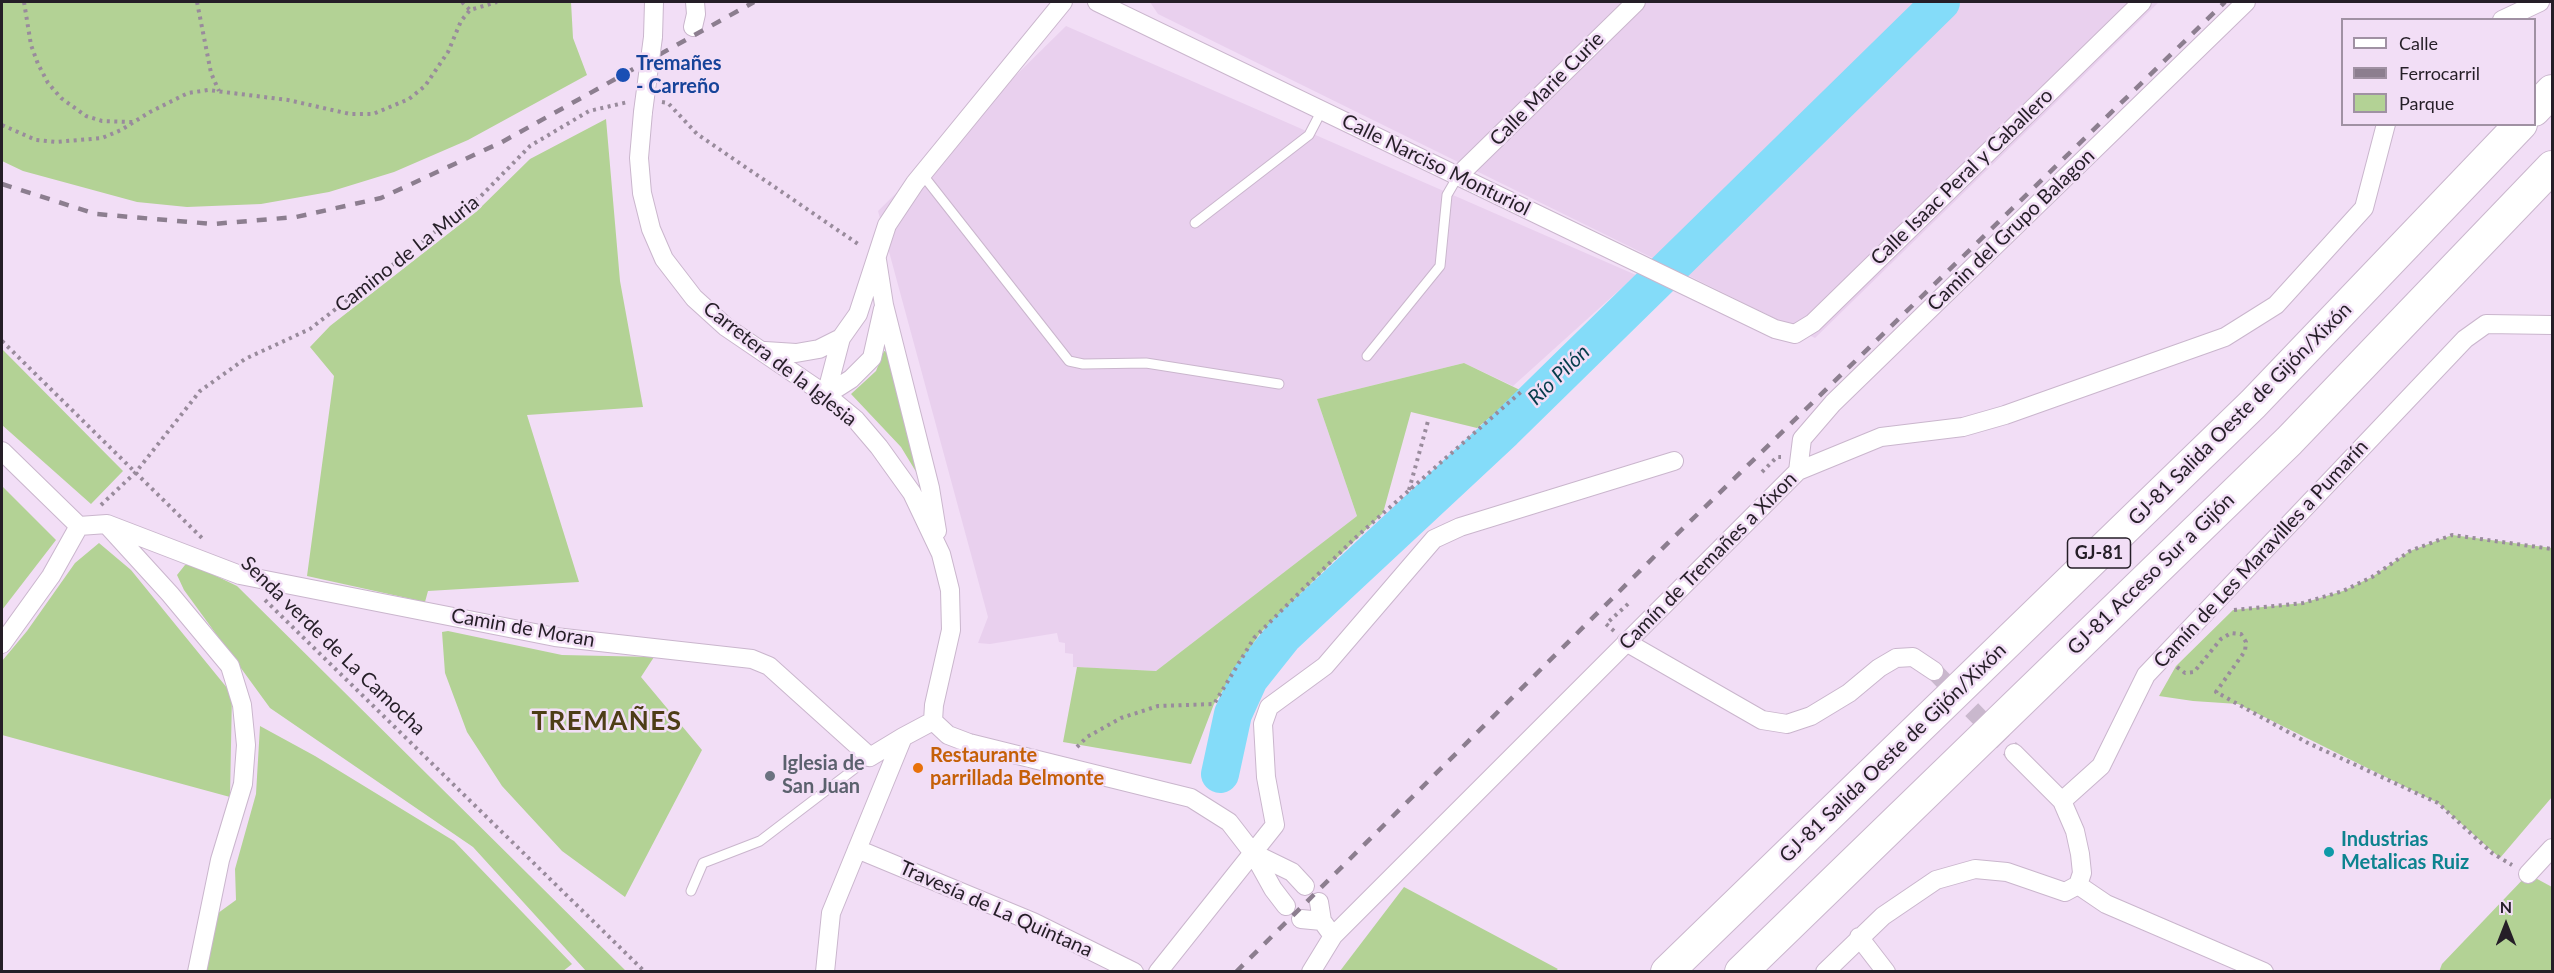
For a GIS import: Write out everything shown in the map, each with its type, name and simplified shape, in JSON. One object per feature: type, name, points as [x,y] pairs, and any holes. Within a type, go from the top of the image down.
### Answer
[{"type":"highway","points":[[2536,110],[2553,91]]},
{"type":"highway","name":"GJ-81 Salida Oeste de Gijón/Xixón","points":[[1667,972],[2253,404],[2520,126]]},
{"type":"highway","name":"GJ-81 Acceso Sur a Gijón","points":[[1741,972],[2289,441],[2553,166]]},
{"type":"street","name":"Carretera de la Iglesia","points":[[654,2],[653,37],[639,158],[642,193],[651,229],[664,259],[694,298],[726,327],[826,395],[856,420],[879,447],[912,493],[941,554],[950,590],[951,630],[934,705],[933,721]]},
{"type":"street","points":[[693,27],[696,14],[695,2]]},
{"type":"street","points":[[826,395],[842,338],[858,314],[887,225],[922,174],[1063,2]]},
{"type":"street","name":"Calle Narciso Monturiol","points":[[1098,2],[1774,329]]},
{"type":"street","points":[[1128,2],[1143,24]]},
{"type":"street","name":"Calle Marie Curie","points":[[1458,176],[1636,2]]},
{"type":"street","name":"Calle Isaac Peral y Caballero","points":[[1774,329],[1795,334],[1813,323],[2142,2]]},
{"type":"street","name":"Camin del Grupo Balagon","points":[[1798,471],[1802,439],[1833,403],[2246,2]]},
{"type":"street","points":[[2506,18],[2540,2]]},
{"type":"street","name":"Camín de Tremañes a Xixon","points":[[1311,972],[1328,928],[1626,642],[1798,471],[1881,437],[1963,428],[2005,415],[2224,337],[2276,305],[2364,208],[2385,126]]},
{"type":"street","points":[[876,257],[884,305],[930,488],[941,554]]},
{"type":"street","points":[[826,395],[851,379],[872,358],[884,305]]},
{"type":"street","name":"Camín de Les Maravilles a Pumarín","points":[[2062,801],[2101,766],[2146,675],[2465,339],[2487,324],[2553,325]]},
{"type":"street","points":[[763,351],[796,353],[819,349],[842,338]]},
{"type":"street","points":[[2,451],[79,526],[51,576],[2,644]]},
{"type":"street","points":[[1158,972],[1275,825],[1266,777],[1263,724],[1269,707],[1325,666],[1434,539],[1460,527],[1674,461]]},
{"type":"street","points":[[107,524],[230,666],[242,705],[246,745],[243,784],[220,860],[197,972]]},
{"type":"street","name":"Camin de Moran","points":[[79,526],[107,524],[240,575],[555,637],[752,659],[769,666],[870,757]]},
{"type":"street","points":[[1626,642],[1762,720],[1787,724],[1821,710],[1849,693],[1879,668],[1896,658],[1913,657],[1934,671]]},
{"type":"street","points":[[870,757],[933,721],[948,735],[969,743],[1191,798],[1229,822],[1253,853],[1273,889],[1286,906]]},
{"type":"street","points":[[825,972],[831,913],[903,737]]},
{"type":"street","points":[[1825,972],[1883,916],[1936,880],[1975,869],[2007,872],[2065,892],[2078,885],[2082,873],[2080,854],[2062,801],[2014,753]]},
{"type":"street","points":[[2528,874],[2553,848]]},
{"type":"street","name":"Travesía de La Quintana","points":[[857,849],[1033,922],[1134,972]]},
{"type":"street","points":[[1253,853],[1292,872],[1305,886]]},
{"type":"street","points":[[2078,885],[2106,904],[2264,972]]},
{"type":"street","points":[[1318,902],[1328,928]]},
{"type":"street","points":[[1300,919],[1328,928]]},
{"type":"street","points":[[1859,937],[1886,972]]},
{"type":"lane","points":[[1195,223],[1309,135],[1322,110]]},
{"type":"lane","points":[[922,174],[1069,361],[1083,364],[1146,363],[1280,384]]},
{"type":"lane","points":[[1367,356],[1440,266],[1447,195],[1458,176]]},
{"type":"lane","points":[[691,891],[703,863],[760,841],[870,757]]},
{"type":"path","points":[[24,2],[31,45],[38,64],[48,83],[61,98],[86,116],[102,121],[133,122]]},
{"type":"path","points":[[197,2],[211,73],[219,91]]},
{"type":"path","points":[[462,2],[470,10]]},
{"type":"path","points":[[2,125],[36,140],[56,142],[102,138],[188,93],[219,91],[288,100],[350,114],[373,114],[409,99],[425,86],[448,52],[461,21],[470,10],[497,2]]},
{"type":"path","name":"Camino de La Muria","points":[[79,526],[136,472],[200,391],[245,359],[310,329],[481,196],[530,146],[589,111],[623,102],[645,105]]},
{"type":"path","points":[[645,105],[668,103],[697,134],[876,257]]},
{"type":"path","points":[[2,341],[208,543]]},
{"type":"path","points":[[1077,747],[1087,737],[1121,718],[1158,706],[1214,704],[1254,638],[1348,544],[1522,391]]},
{"type":"path","points":[[1409,490],[1428,421]]},
{"type":"path","points":[[1762,472],[1777,457]]},
{"type":"path","points":[[2225,616],[2233,610],[2302,603],[2343,591],[2372,577],[2410,551],[2451,535],[2553,549]]},
{"type":"path","name":"Senda verde de La Camocha","points":[[240,575],[645,972]]},
{"type":"path","points":[[2184,658],[2176,666],[2185,673],[2194,672],[2221,639],[2231,633],[2241,634],[2246,642],[2245,651],[2216,692],[2308,743],[2438,803],[2492,853],[2528,874]]},
{"type":"shaded area","points":[[1150,2],[2159,2],[1815,338],[1158,14]]},
{"type":"shaded area","points":[[1066,26],[1636,275],[1513,386],[1464,363],[1317,399],[1357,516],[1156,671],[1073,667],[1073,654],[1065,653],[1065,643],[1059,642],[1057,633],[990,644],[978,643],[988,617],[878,211]]},
{"type":"green space","points":[[2,2],[571,2],[573,38],[587,75],[468,140],[394,172],[329,192],[261,204],[187,207],[137,202],[23,171],[2,161]]},
{"type":"green space","points":[[606,119],[620,281],[643,407],[527,415],[579,582],[428,591],[425,602],[307,576],[334,376],[310,347],[330,326],[476,212],[530,159]]},
{"type":"green space","points":[[2,349],[123,471],[91,504],[2,425]]},
{"type":"green space","points":[[884,351],[887,352],[918,475],[901,447],[851,394],[876,371]]},
{"type":"green space","points":[[1464,363],[1522,391],[1477,428],[1411,412],[1383,513],[1260,633],[1214,704],[1191,764],[1063,742],[1077,667],[1156,671],[1357,516],[1317,399]]},
{"type":"green space","points":[[2,486],[56,540],[2,610]]},
{"type":"green space","points":[[2452,535],[2552,548],[2552,797],[2500,858],[2438,803],[2238,704],[2159,696],[2176,666],[2233,610],[2303,603],[2343,591],[2372,577],[2410,551]]},
{"type":"green space","points":[[99,543],[131,570],[232,694],[230,797],[2,735],[2,661],[27,631],[75,563]]},
{"type":"green space","points":[[185,565],[193,565],[237,586],[626,971],[586,971],[473,847],[270,708],[184,590],[177,575]]},
{"type":"green space","points":[[448,631],[562,655],[654,657],[641,677],[702,750],[625,897],[562,851],[502,786],[467,732],[445,673],[442,632]]},
{"type":"green space","points":[[260,726],[315,756],[454,841],[572,964],[562,972],[203,972],[214,916],[236,900],[235,869],[256,794]]},
{"type":"green space","points":[[2528,874],[2552,887],[2552,971],[2439,972],[2442,964]]},
{"type":"green space","points":[[1404,887],[1558,969],[1554,972],[1340,971]]},
{"type":"waterway","name":"Río Pilón","points":[[1220,774],[1233,714],[1249,679],[1284,635],[1504,430],[1941,2]]},
{"type":"tunnel","points":[[1934,671],[2014,753]]},
{"type":"railway","points":[[2,184],[96,214],[213,224],[296,217],[381,198],[502,142],[754,2]]},
{"type":"railway","points":[[1236,972],[1672,539],[2225,2]]},
{"type":"place","name":"Tremañes - Carreño","points":[[623,75]]},
{"type":"place","name":"Restaurante parrillada Belmonte","points":[[918,768]]},
{"type":"place","name":"Iglesia de San Juan","points":[[770,776]]},
{"type":"place","name":"Industrias Metalicas Ruiz","points":[[2329,852]]},
{"type":"district","name":"TREMAÑES","points":[[607,722]]}]
